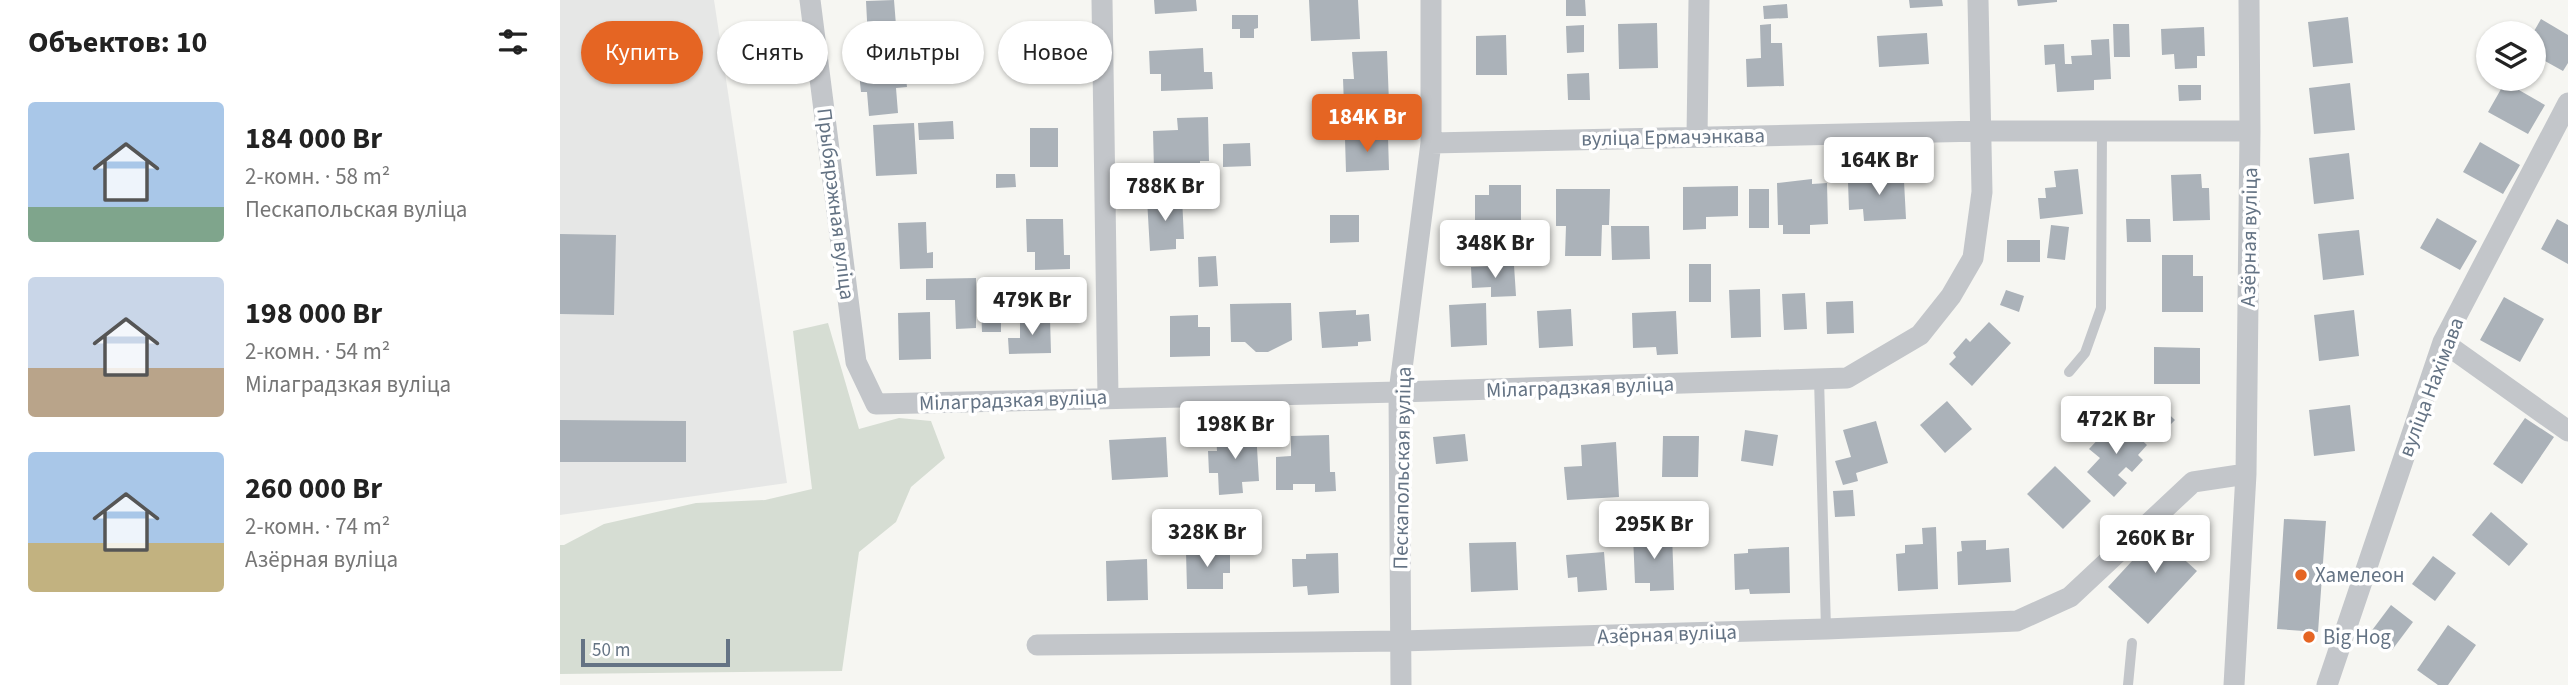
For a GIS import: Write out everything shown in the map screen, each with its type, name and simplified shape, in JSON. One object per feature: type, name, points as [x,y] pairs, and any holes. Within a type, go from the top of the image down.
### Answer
[{"type":"street","name":"Прыбярэжная вуліца","points":[[810,0],[856,362],[876,404]]},
{"type":"street","points":[[1102,0],[1108,397]]},
{"type":"street","name":"Пескапольская вуліца","points":[[1401,685],[1399,392],[1431,143],[1431,0]]},
{"type":"street","points":[[1697,136],[1699,0]]},
{"type":"street","name":"Мілаградзкая вуліца","points":[[876,404],[1847,379],[1920,335],[1951,296],[1973,258],[1982,191],[1978,0]]},
{"type":"street","name":"Азёрная вуліца","points":[[2234,685],[2246,474],[2249,0]]},
{"type":"street","name":"вуліца Нахімава","points":[[2328,685],[2443,342],[2568,103]]},
{"type":"street","name":"вуліца Ермачэнкава","points":[[1431,143],[1982,131],[2250,131]]},
{"type":"street","points":[[2443,342],[2568,431]]},
{"type":"street","name":"Азёрная вуліца","points":[[1037,645],[1400,641],[2017,621],[2070,597],[2193,482],[2246,474]]},
{"type":"lane","points":[[2069,372],[2085,353],[2101,308],[2102,131]]},
{"type":"lane","points":[[1819,379],[1826,629]]},
{"type":"lane","points":[[2128,685],[2132,643]]},
{"type":"shaded area","points":[[560,0],[714,0],[717,21],[717,84],[727,84],[787,483],[560,515]]},
{"type":"shaded area","points":[[828,323],[859,429],[899,418],[931,421],[945,458],[911,487],[896,522],[859,552],[842,671],[560,674],[560,545],[604,524],[696,503],[765,500],[812,489],[793,331]]},
{"type":"building","points":[[894,0],[896,21],[867,21],[866,1]]},
{"type":"building","points":[[1154,0],[1196,0],[1197,11],[1155,14]]},
{"type":"building","points":[[1309,0],[1358,0],[1360,39],[1311,41]]},
{"type":"building","points":[[1566,0],[1585,0],[1586,16],[1566,16]]},
{"type":"building","points":[[1909,0],[1942,0],[1943,6],[1910,8]]},
{"type":"building","points":[[2017,0],[2057,0],[2057,2],[2018,6]]},
{"type":"building","points":[[1787,4],[1788,18],[1764,19],[1763,6]]},
{"type":"building","points":[[1232,15],[1258,15],[1258,28],[1254,29],[1254,38],[1240,38],[1240,29],[1232,29]]},
{"type":"building","points":[[2348,17],[2353,63],[2313,67],[2308,22]]},
{"type":"building","points":[[2546,22],[2568,35],[2568,63],[2563,71],[2546,62]]},
{"type":"building","points":[[1657,23],[1658,68],[1619,69],[1618,24]]},
{"type":"building","points":[[1771,24],[1771,43],[1782,43],[1784,86],[1747,87],[1746,59],[1761,58],[1760,25]]},
{"type":"building","points":[[2113,24],[2129,24],[2130,57],[2114,57]]},
{"type":"building","points":[[1584,25],[1584,52],[1567,53],[1566,26]]},
{"type":"building","points":[[2204,27],[2205,56],[2197,56],[2197,68],[2175,69],[2174,54],[2162,55],[2161,29]]},
{"type":"building","points":[[1927,33],[1929,64],[1879,67],[1877,36]]},
{"type":"building","points":[[1506,35],[1507,75],[1476,75],[1476,36]]},
{"type":"building","points":[[2109,39],[2111,79],[2094,80],[2094,90],[2057,92],[2055,64],[2045,65],[2044,45],[2064,44],[2065,64],[2072,64],[2071,56],[2092,55],[2091,40]]},
{"type":"building","points":[[1203,48],[1204,72],[1212,72],[1213,89],[1161,91],[1161,74],[1150,74],[1149,51]]},
{"type":"building","points":[[1387,51],[1389,103],[1344,105],[1343,79],[1354,79],[1352,52]]},
{"type":"building","points":[[1589,73],[1590,100],[1568,100],[1567,74]]},
{"type":"building","points":[[2350,83],[2355,130],[2314,134],[2309,88]]},
{"type":"building","points":[[860,84],[907,84],[907,87],[896,88],[898,113],[869,116],[867,92],[861,92]]},
{"type":"building","points":[[2178,85],[2201,85],[2201,100],[2179,101]]},
{"type":"building","points":[[2500,91],[2521,91],[2545,105],[2528,134],[2488,112]]},
{"type":"building","points":[[1208,117],[1209,161],[1200,161],[1200,168],[1154,170],[1153,131],[1178,130],[1177,118]]},
{"type":"building","points":[[953,121],[954,139],[919,140],[918,123]]},
{"type":"building","points":[[914,123],[917,174],[876,176],[873,125]]},
{"type":"building","points":[[1030,128],[1058,128],[1058,167],[1030,167]]},
{"type":"building","points":[[1388,137],[1389,170],[1346,172],[1345,139]]},
{"type":"building","points":[[2480,142],[2520,165],[2503,194],[2463,172]]},
{"type":"building","points":[[1250,143],[1251,166],[1223,167],[1223,144]]},
{"type":"building","points":[[2349,153],[2354,199],[2314,204],[2309,158]]},
{"type":"building","points":[[2078,169],[2083,214],[2040,219],[2038,198],[2046,198],[2045,188],[2056,187],[2054,171]]},
{"type":"building","points":[[1891,170],[1892,181],[1904,181],[1906,219],[1864,221],[1863,209],[1849,210],[1848,182],[1869,181],[1869,172]]},
{"type":"building","points":[[996,174],[1015,174],[1016,187],[996,188]]},
{"type":"building","points":[[2201,174],[2202,188],[2209,188],[2210,220],[2173,221],[2171,175]]},
{"type":"building","points":[[1812,179],[1812,184],[1827,183],[1828,224],[1810,225],[1810,234],[1783,234],[1783,225],[1778,225],[1777,183]]},
{"type":"building","points":[[1489,185],[1521,185],[1521,230],[1475,230],[1475,195],[1489,195]]},
{"type":"building","points":[[1738,186],[1738,216],[1706,217],[1706,229],[1683,230],[1683,187]]},
{"type":"building","points":[[1556,189],[1610,189],[1609,225],[1602,225],[1601,256],[1565,256],[1566,226],[1556,226]]},
{"type":"building","points":[[1749,189],[1769,189],[1769,228],[1749,228]]},
{"type":"building","points":[[1182,197],[1184,239],[1176,239],[1176,249],[1150,251],[1147,199]]},
{"type":"building","points":[[1330,215],[1359,215],[1359,242],[1330,243]]},
{"type":"building","points":[[2437,218],[2477,241],[2460,270],[2420,248]]},
{"type":"building","points":[[1026,219],[1063,219],[1064,255],[1070,255],[1070,269],[1035,270],[1035,252],[1027,252]]},
{"type":"building","points":[[2126,219],[2150,219],[2151,242],[2127,242]]},
{"type":"building","points":[[2557,219],[2568,225],[2568,264],[2541,249]]},
{"type":"building","points":[[926,222],[927,253],[933,252],[933,268],[900,269],[898,223]]},
{"type":"building","points":[[2051,225],[2069,227],[2065,260],[2047,258]]},
{"type":"building","points":[[1611,226],[1649,226],[1650,259],[1612,260]]},
{"type":"building","points":[[2359,230],[2364,275],[2323,280],[2318,234]]},
{"type":"building","points":[[560,234],[616,235],[614,315],[560,314]]},
{"type":"building","points":[[2007,240],[2040,240],[2040,262],[2007,262]]},
{"type":"building","points":[[2162,255],[2193,255],[2193,276],[2203,276],[2203,312],[2162,312]]},
{"type":"building","points":[[1216,256],[1218,286],[1199,287],[1198,257]]},
{"type":"building","points":[[1689,264],[1711,264],[1711,302],[1689,302]]},
{"type":"building","points":[[1514,265],[1516,296],[1491,297],[1491,287],[1472,288],[1471,267]]},
{"type":"building","points":[[976,278],[976,328],[956,329],[955,300],[926,300],[926,279]]},
{"type":"building","points":[[1760,289],[1761,337],[1731,338],[1729,290]]},
{"type":"building","points":[[2006,290],[2024,296],[2019,312],[2000,305]]},
{"type":"building","points":[[1805,293],[1807,329],[1784,330],[1782,294]]},
{"type":"building","points":[[2504,297],[2544,319],[2520,362],[2480,340]]},
{"type":"building","points":[[1853,301],[1854,333],[1827,334],[1826,302]]},
{"type":"building","points":[[1291,303],[1292,340],[1268,352],[1256,352],[1245,342],[1231,342],[1230,304]]},
{"type":"building","points":[[1486,303],[1487,345],[1451,347],[1449,305]]},
{"type":"building","points":[[981,305],[1001,305],[1001,332],[982,332]]},
{"type":"building","points":[[1571,309],[1573,346],[1539,348],[1537,311]]},
{"type":"building","points":[[1356,310],[1356,315],[1369,314],[1371,341],[1358,342],[1358,346],[1322,348],[1319,312]]},
{"type":"building","points":[[2354,310],[2359,356],[2319,361],[2314,315]]},
{"type":"building","points":[[1676,311],[1678,354],[1657,355],[1656,347],[1633,348],[1632,313]]},
{"type":"building","points":[[930,312],[931,359],[899,360],[898,313]]},
{"type":"building","points":[[1198,315],[1198,327],[1210,327],[1210,356],[1170,357],[1170,316]]},
{"type":"building","points":[[1020,318],[1050,318],[1051,353],[1009,354],[1008,338],[1020,338]]},
{"type":"building","points":[[1989,322],[2011,343],[1972,386],[1949,364],[1956,357],[1953,353],[1966,338],[1970,342]]},
{"type":"building","points":[[2154,347],[2200,348],[2200,384],[2154,384]]},
{"type":"building","points":[[1947,401],[1972,429],[1945,453],[1920,425]]},
{"type":"building","points":[[2156,402],[2175,420],[2162,433],[2144,415]]},
{"type":"building","points":[[2350,405],[2355,451],[2314,456],[2309,410]]},
{"type":"building","points":[[2118,418],[2147,445],[2138,455],[2143,460],[2132,472],[2126,467],[2118,475],[2127,483],[2114,497],[2087,472],[2100,458],[2089,449]]},
{"type":"building","points":[[2525,418],[2554,437],[2522,484],[2493,464]]},
{"type":"building","points":[[560,420],[686,421],[686,462],[560,462]]},
{"type":"building","points":[[1876,421],[1888,463],[1856,473],[1858,481],[1843,485],[1835,461],[1851,457],[1843,430]]},
{"type":"building","points":[[1745,430],[1778,435],[1773,466],[1741,461]]},
{"type":"building","points":[[1256,431],[1259,481],[1242,482],[1243,493],[1219,495],[1218,473],[1209,473],[1208,451],[1217,451],[1216,434]]},
{"type":"building","points":[[1465,434],[1468,461],[1436,464],[1433,437]]},
{"type":"building","points":[[1329,435],[1330,472],[1335,472],[1336,491],[1315,492],[1315,484],[1293,484],[1293,490],[1276,490],[1276,457],[1291,456],[1291,436]]},
{"type":"building","points":[[1663,436],[1699,436],[1698,477],[1662,477]]},
{"type":"building","points":[[1166,437],[1168,477],[1112,480],[1109,440]]},
{"type":"building","points":[[1616,442],[1619,497],[1567,500],[1564,467],[1582,466],[1581,445]]},
{"type":"building","points":[[2055,466],[2091,501],[2063,529],[2027,494]]},
{"type":"building","points":[[1853,490],[1855,516],[1835,517],[1833,491]]},
{"type":"building","points":[[2491,512],[2528,544],[2509,566],[2472,535]]},
{"type":"building","name":"Хамелеон","points":[[2284,519],[2326,521],[2318,632],[2277,629]]},
{"type":"building","points":[[2168,522],[2188,540],[2177,553],[2197,571],[2148,624],[2108,587]]},
{"type":"building","points":[[1936,527],[1938,589],[1898,591],[1896,554],[1905,553],[1905,545],[1923,544],[1922,528]]},
{"type":"building","points":[[1672,534],[1674,590],[1650,591],[1650,583],[1635,583],[1633,535]]},
{"type":"building","points":[[1986,540],[1986,550],[2009,548],[2011,582],[1958,585],[1957,552],[1962,551],[1961,541]]},
{"type":"building","points":[[1516,542],[1518,590],[1471,592],[1469,543]]},
{"type":"building","points":[[1789,547],[1790,593],[1750,594],[1749,589],[1735,590],[1734,554],[1748,553],[1748,549]]},
{"type":"building","points":[[1230,551],[1230,573],[1223,573],[1223,589],[1187,589],[1186,552]]},
{"type":"building","points":[[1604,552],[1607,590],[1578,592],[1577,577],[1568,578],[1566,555]]},
{"type":"building","points":[[1338,553],[1339,593],[1308,595],[1307,586],[1293,587],[1292,559],[1306,559],[1306,554]]},
{"type":"building","points":[[2433,556],[2456,573],[2435,601],[2412,584]]},
{"type":"building","points":[[1147,559],[1148,600],[1107,601],[1106,561]]},
{"type":"building","points":[[2391,605],[2413,622],[2392,650],[2370,633]]},
{"type":"building","points":[[2448,625],[2476,645],[2448,685],[2438,685],[2417,670]]},
{"type":"place","name":"Хамелеон","points":[[2301,575]]},
{"type":"place","name":"Big Hog","points":[[2309,637]]}]
